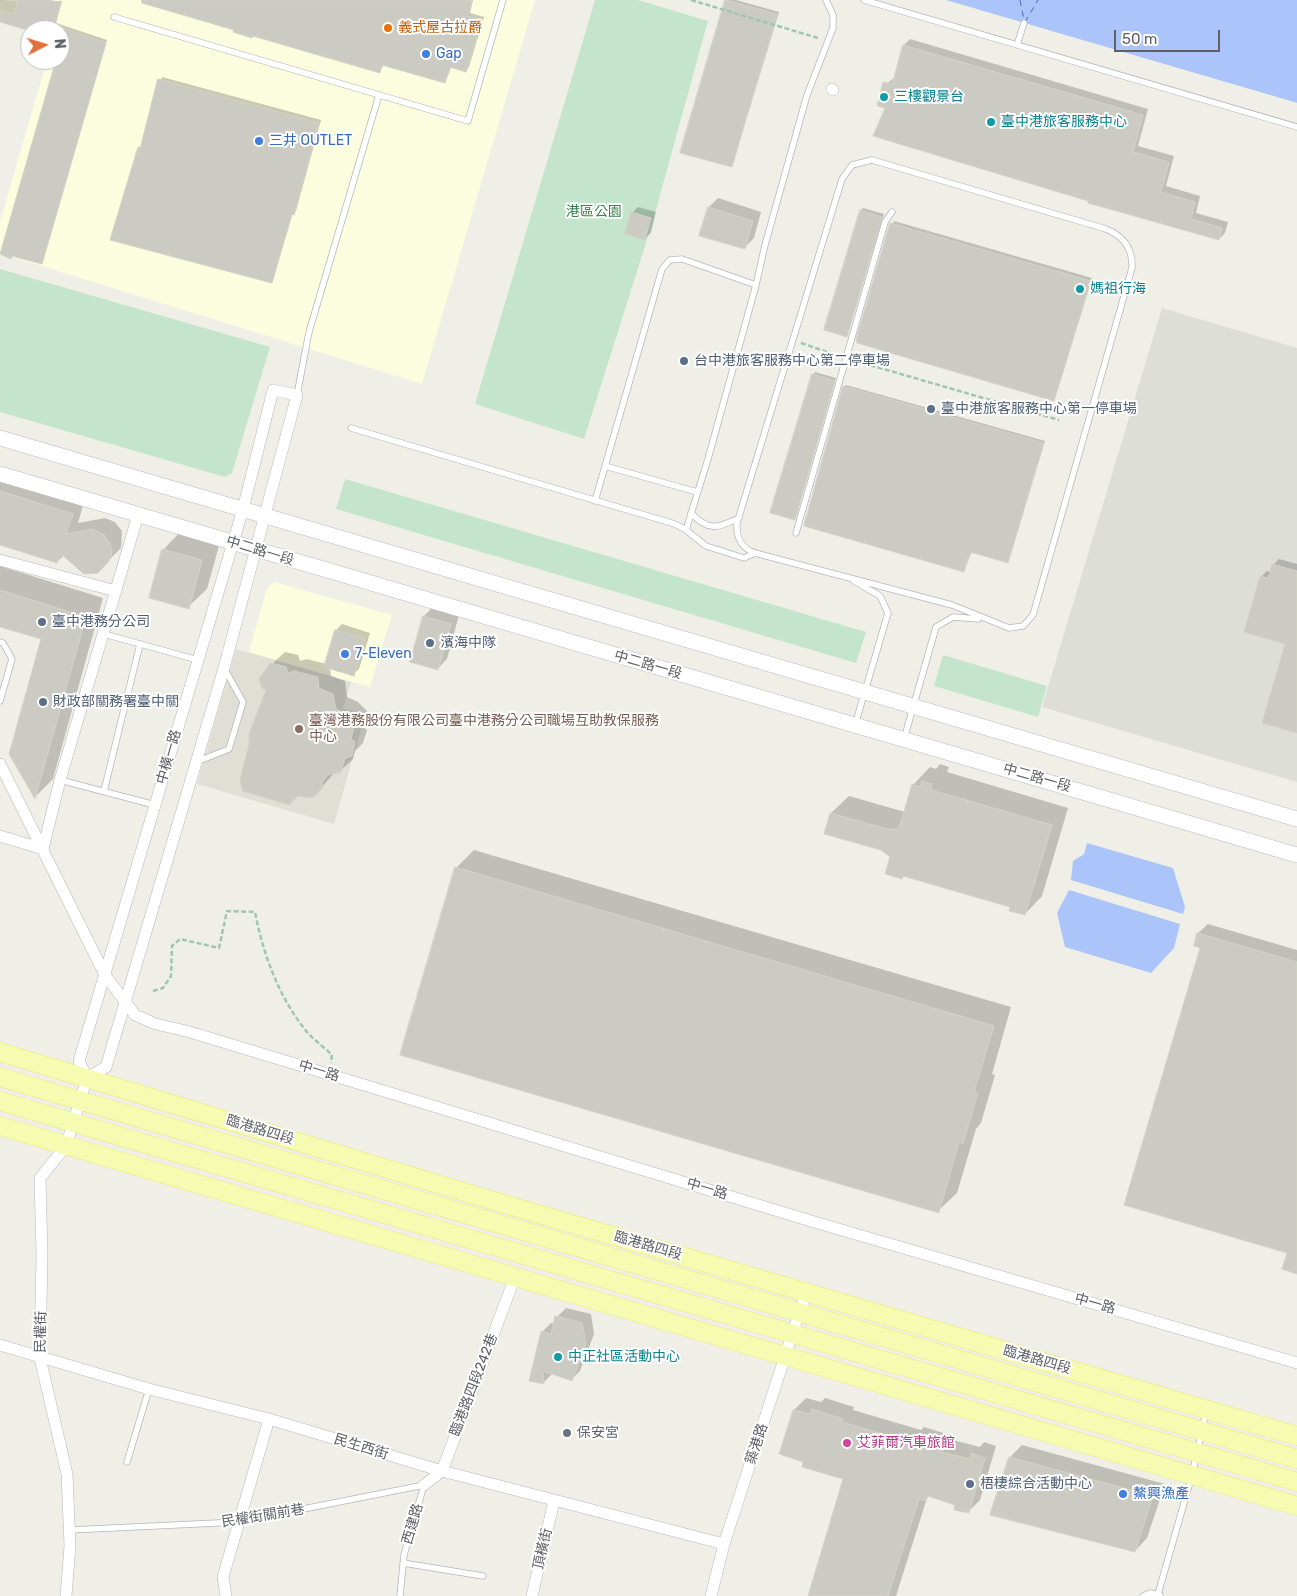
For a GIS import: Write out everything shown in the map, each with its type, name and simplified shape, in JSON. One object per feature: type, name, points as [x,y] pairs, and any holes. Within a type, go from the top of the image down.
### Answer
[{"type":"main road","name":"臨港路四段","points":[[0,1052],[1297,1436]]},
{"type":"main road","name":"臨港路四段","points":[[0,1077],[1297,1459]]},
{"type":"main road","points":[[0,1101],[1297,1482]]},
{"type":"main road","points":[[0,1126],[1297,1506]]},
{"type":"street","name":"中橫一路","points":[[273,390],[297,396],[224,668],[106,1067],[87,1078],[80,1061],[243,509],[273,390]]},
{"type":"street","points":[[0,438],[1297,819]]},
{"type":"street","name":"中二路一段","points":[[0,474],[1297,855]]},
{"type":"street","points":[[0,836],[43,849],[60,780],[138,515]]},
{"type":"street","points":[[0,560],[116,591]]},
{"type":"street","name":"中一路","points":[[0,764],[105,976],[134,1016],[802,1218],[1297,1363]]},
{"type":"street","name":"民權街","points":[[66,1596],[70,1530],[67,1474],[40,1358],[42,1254],[40,1178],[66,1146],[87,1078]]},
{"type":"street","name":"臨港路四段242巷","points":[[442,1471],[516,1277]]},
{"type":"street","name":"築港路","points":[[710,1596],[724,1544],[806,1292]]},
{"type":"street","name":"民生西街","points":[[0,1345],[149,1389],[269,1419],[442,1471],[724,1544]]},
{"type":"street","points":[[226,1596],[222,1577],[269,1419]]},
{"type":"street","points":[[424,1485],[442,1471]]},
{"type":"street","name":"頂橫街","points":[[532,1596],[554,1501]]},
{"type":"lane","points":[[114,17],[468,121],[503,0]]},
{"type":"lane","points":[[686,530],[708,459],[807,95],[830,42],[833,15],[826,0]]},
{"type":"lane","points":[[864,0],[1297,127]]},
{"type":"lane","points":[[1017,45],[1024,23]]},
{"type":"lane","points":[[297,396],[309,332],[379,95]]},
{"type":"lane","points":[[872,160],[1106,229],[1114,232],[1129,247],[1132,268],[1033,615],[1023,626],[1009,628],[952,606],[845,576],[755,554],[739,541],[736,529],[793,341],[842,179],[846,171],[859,162],[872,160]]},
{"type":"lane","points":[[796,533],[885,222],[892,212]]},
{"type":"lane","points":[[595,501],[665,263],[670,260],[682,259],[756,285]]},
{"type":"lane","points":[[351,428],[686,530],[706,546],[744,558],[755,554]]},
{"type":"lane","points":[[605,466],[697,492]]},
{"type":"lane","points":[[691,512],[702,524],[712,527],[739,518]]},
{"type":"lane","points":[[845,576],[880,596],[888,613],[855,725]]},
{"type":"lane","points":[[904,739],[936,627],[953,617],[982,619]]},
{"type":"lane","points":[[104,634],[198,660]]},
{"type":"lane","points":[[0,642],[3,643],[12,659],[0,701]]},
{"type":"lane","points":[[104,791],[140,644]]},
{"type":"lane","points":[[196,762],[229,749],[243,702],[224,668]]},
{"type":"lane","points":[[60,780],[155,805]]},
{"type":"lane","points":[[127,1462],[149,1389]]},
{"type":"lane","points":[[1143,1596],[1160,1595],[1207,1410]]},
{"type":"lane","name":"民權街關前巷","points":[[70,1530],[238,1522],[424,1485]]},
{"type":"lane","name":"西建路","points":[[400,1596],[403,1563],[424,1485]]},
{"type":"lane","name":"西建路","points":[[403,1563],[483,1576]]},
{"type":"path","points":[[691,0],[830,42]]},
{"type":"path","points":[[793,341],[1059,420]]},
{"type":"path","points":[[153,991],[163,988],[171,976],[172,946],[180,939],[219,948],[227,911],[255,912],[264,952],[281,990],[307,1032],[332,1055],[329,1074]]},
{"type":"shaded area","name":"三井 OUTLET","points":[[0,0],[535,0],[422,384],[0,253],[0,222],[44,70],[70,70],[70,20],[20,20],[20,26],[0,20]]},
{"type":"shaded area","points":[[1162,308],[1297,348],[1297,782],[1042,707]]},
{"type":"shaded area","points":[[274,582],[392,615],[370,687],[249,652],[267,588]]},
{"type":"shaded area","points":[[236,649],[351,682],[343,709],[365,715],[334,824],[197,784]]},
{"type":"green space","name":"港區公園","points":[[595,0],[638,0],[708,21],[652,224],[584,439],[475,404]]},
{"type":"green space","points":[[0,269],[270,347],[232,473],[225,477],[0,412]]},
{"type":"green space","points":[[345,479],[866,632],[856,663],[336,509]]},
{"type":"green space","points":[[943,655],[1047,686],[1038,717],[934,686]]},
{"type":"water","points":[[946,0],[1297,0],[1297,103]]},
{"type":"water","points":[[1087,843],[1173,868],[1185,907],[1183,914],[1071,880],[1073,861],[1084,854]]},
{"type":"water","points":[[1069,890],[1180,924],[1174,948],[1151,973],[1065,947],[1057,913]]},
{"type":"pier","points":[[944,0],[1297,103],[1297,105],[945,2]]},
{"type":"building","points":[[18,0],[49,0],[61,3],[56,20],[20,20],[20,28],[0,22],[0,10],[14,14]]},
{"type":"building","points":[[142,0],[472,0],[467,16],[482,20],[466,72],[450,67],[445,83],[382,65],[380,73],[253,36],[252,38],[233,32],[234,30],[142,3]]},
{"type":"building","points":[[725,0],[777,14],[732,167],[680,153]]},
{"type":"building","points":[[70,30],[106,43],[42,264],[12,256],[11,259],[0,254],[53,70],[70,70]]},
{"type":"building","name":"臺中港旅客服務中心","points":[[903,45],[1143,115],[1133,152],[1169,162],[1161,192],[1195,202],[1191,219],[1222,228],[1219,240],[1088,203],[1088,201],[873,136],[885,108],[877,106],[883,82],[892,84]]},
{"type":"building","points":[[158,79],[319,123],[294,215],[292,214],[272,283],[110,240],[138,147],[140,148]]},
{"type":"building","points":[[708,207],[753,221],[745,249],[699,236]]},
{"type":"building","points":[[860,210],[882,217],[847,337],[824,330]]},
{"type":"building","points":[[631,212],[651,218],[645,240],[625,234]]},
{"type":"building","points":[[890,223],[1091,281],[1054,401],[857,343],[856,340]]},
{"type":"building","points":[[812,374],[835,381],[795,520],[770,513]]},
{"type":"building","points":[[843,386],[1044,443],[1008,563],[970,552],[964,572],[804,526]]},
{"type":"building","points":[[0,491],[73,514],[66,534],[92,529],[103,534],[110,543],[112,552],[109,561],[98,573],[84,574],[61,554],[57,563],[0,545]]},
{"type":"building","points":[[162,549],[202,560],[189,609],[149,598]]},
{"type":"building","points":[[1272,564],[1297,571],[1297,733],[1262,723],[1285,644],[1244,632],[1260,576],[1268,578]]},
{"type":"building","name":"財政部關務署臺中關","points":[[0,590],[86,617],[35,799],[9,754],[41,639],[0,627]]},
{"type":"building","name":"濱海中隊","points":[[423,616],[451,624],[438,670],[410,662]]},
{"type":"building","points":[[335,630],[365,638],[354,676],[324,667]]},
{"type":"building","points":[[271,663],[286,667],[288,673],[294,671],[318,677],[319,688],[333,694],[336,709],[346,714],[355,724],[351,739],[355,742],[352,756],[345,758],[341,772],[328,775],[322,783],[323,788],[312,798],[298,796],[289,805],[243,791],[240,779],[249,745],[249,734],[266,690],[262,688],[259,679]]},
{"type":"building","points":[[922,781],[932,784],[931,790],[1052,825],[1025,915],[1009,911],[1010,907],[903,876],[902,879],[885,874],[890,857],[881,850],[824,834],[830,813],[887,829],[899,829],[912,784],[920,787]]},
{"type":"building","points":[[455,867],[994,1026],[974,1092],[978,1093],[963,1143],[959,1142],[939,1213],[400,1055]]},
{"type":"building","points":[[1197,933],[1297,962],[1297,1274],[1282,1269],[1287,1253],[1124,1205],[1200,948],[1194,946]]},
{"type":"building","name":"中正社區活動中心","points":[[555,1316],[582,1323],[586,1343],[572,1381],[543,1371],[544,1384],[529,1381],[541,1331],[551,1334]]},
{"type":"building","points":[[812,1409],[843,1419],[842,1422],[910,1442],[911,1438],[942,1448],[942,1452],[970,1459],[971,1453],[985,1458],[969,1513],[954,1510],[955,1505],[928,1496],[926,1501],[919,1499],[888,1596],[808,1596],[843,1479],[802,1467],[803,1462],[779,1454],[793,1410],[810,1414]]},
{"type":"building","points":[[1009,1457],[1153,1496],[1135,1552],[990,1515]]},
{"type":"ferry route","points":[[1020,0],[1024,20]]},
{"type":"ferry route","points":[[1025,22],[1038,0]]},
{"type":"place","name":"義式屋古拉爵","points":[[388,28]]},
{"type":"place","name":"Gap","points":[[426,54]]},
{"type":"place","name":"三樓觀景台","points":[[884,97]]},
{"type":"place","name":"臺中港旅客服務中心","points":[[991,122]]},
{"type":"place","name":"三井 OUTLET","points":[[259,141]]},
{"type":"place","name":"媽祖行海","points":[[1080,289]]},
{"type":"place","name":"台中港旅客服務中心第二停車場","points":[[684,361]]},
{"type":"place","name":"臺中港旅客服務中心第一停車場","points":[[931,409]]},
{"type":"place","name":"臺中港務分公司","points":[[42,622]]},
{"type":"place","name":"濱海中隊","points":[[430,643]]},
{"type":"place","name":"7-Eleven","points":[[345,654]]},
{"type":"place","name":"財政部關務署臺中關","points":[[43,702]]},
{"type":"place","name":"臺灣港務股份有限公司臺中港務分公司職場互助教保服務 中心","points":[[299,729]]},
{"type":"place","name":"中正社區活動中心","points":[[558,1357]]},
{"type":"place","name":"保安宮","points":[[567,1433]]},
{"type":"place","name":"艾菲爾汽車旅館","points":[[847,1443]]},
{"type":"place","name":"梧棲綜合活動中心","points":[[970,1484]]},
{"type":"place","name":"鰲興漁產","points":[[1123,1494]]}]
